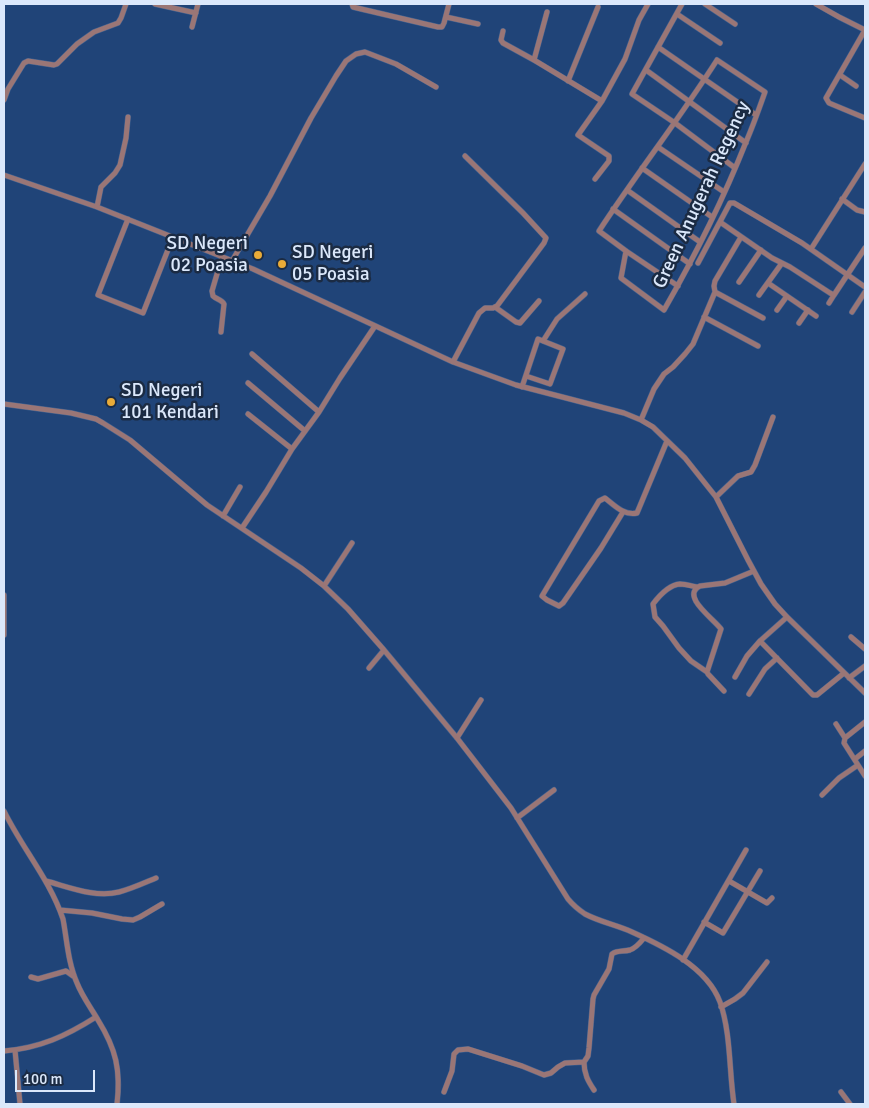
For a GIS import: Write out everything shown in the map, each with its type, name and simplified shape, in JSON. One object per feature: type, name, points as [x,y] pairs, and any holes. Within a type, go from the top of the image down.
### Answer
[{"type":"street","points":[[4,100],[8,89],[24,63],[28,61],[57,64],[77,44],[94,32],[118,23],[126,4]]},
{"type":"street","points":[[155,4],[196,13]]},
{"type":"street","points":[[192,27],[198,4]]},
{"type":"street","points":[[352,4],[353,7],[438,27],[442,27],[444,23],[449,4]]},
{"type":"street","points":[[595,179],[609,161],[609,156],[578,135],[602,101],[625,60],[638,20],[648,4]]},
{"type":"street","points":[[682,4],[632,94],[675,123],[735,168]]},
{"type":"street","points":[[705,4],[734,24]]},
{"type":"street","points":[[816,4],[825,6],[865,30],[826,96],[829,103],[865,118]]},
{"type":"street","points":[[568,81],[598,7]]},
{"type":"street","points":[[534,60],[548,12]]},
{"type":"street","points":[[677,14],[720,43]]},
{"type":"street","points":[[446,17],[478,24]]},
{"type":"street","points":[[503,31],[501,40],[503,43],[602,101]]},
{"type":"street","points":[[658,47],[756,115]]},
{"type":"street","points":[[232,262],[311,118],[346,62],[356,54],[365,52],[396,64],[436,87]]},
{"type":"street","name":"Green Anugerah Regency","points":[[626,251],[621,278],[664,310],[690,264],[712,218],[746,143],[765,92],[717,60],[705,79]]},
{"type":"street","points":[[646,70],[746,143]]},
{"type":"street","points":[[840,75],[856,86]]},
{"type":"street","points":[[678,286],[599,231],[705,79]]},
{"type":"street","points":[[97,208],[101,187],[120,165],[128,117]]},
{"type":"street","points":[[658,147],[724,192]]},
{"type":"street","points":[[453,362],[479,313],[485,308],[497,306],[525,270],[546,238],[524,213],[465,156]]},
{"type":"street","points":[[810,249],[865,164]]},
{"type":"street","points":[[642,168],[712,218]]},
{"type":"street","points":[[4,176],[128,219],[222,257],[453,362],[522,387],[624,413],[641,420],[653,428],[685,458],[716,497],[754,571],[766,591],[787,617],[865,693]]},
{"type":"street","points":[[627,190],[700,242]]},
{"type":"street","points":[[842,199],[857,210],[865,212]]},
{"type":"street","points":[[698,263],[730,203],[734,203],[810,249],[865,287]]},
{"type":"street","points":[[613,210],[690,264]]},
{"type":"street","points":[[128,219],[98,296],[142,313],[173,237]]},
{"type":"street","points":[[720,222],[834,295]]},
{"type":"street","points":[[641,420],[654,389],[664,374],[673,367],[693,344],[715,292],[715,281],[741,237]]},
{"type":"street","points":[[829,303],[865,248]]},
{"type":"street","points":[[739,282],[762,250]]},
{"type":"street","points":[[221,332],[224,304],[213,296],[212,291],[222,257]]},
{"type":"street","points":[[760,295],[782,263]]},
{"type":"street","points":[[768,284],[816,316]]},
{"type":"street","points":[[715,292],[764,318]]},
{"type":"street","points":[[852,312],[865,292]]},
{"type":"street","points":[[543,341],[556,319],[585,294]]},
{"type":"street","points":[[777,310],[787,296]]},
{"type":"street","points":[[495,307],[520,324],[539,301]]},
{"type":"street","points":[[799,323],[808,310]]},
{"type":"street","points":[[704,317],[758,346]]},
{"type":"street","points":[[242,528],[292,449],[319,412],[375,326]]},
{"type":"street","points":[[522,387],[538,340],[563,349],[550,384],[526,376]]},
{"type":"street","points":[[252,354],[319,412]]},
{"type":"street","points":[[248,383],[305,431]]},
{"type":"street","points":[[4,404],[71,413],[103,422],[130,440],[223,516],[301,568],[324,586],[384,650],[457,738],[511,808],[563,892],[575,907],[585,914],[644,938],[683,960],[709,984],[715,992],[721,1007],[726,1027],[734,1104]]},
{"type":"street","points":[[248,414],[292,449]]},
{"type":"street","points":[[716,497],[738,476],[751,472],[773,417]]},
{"type":"street","points":[[623,512],[563,603],[559,606],[542,596],[599,501],[605,498],[623,512],[637,513],[667,441]]},
{"type":"street","points":[[223,516],[240,487]]},
{"type":"street","points":[[324,586],[352,543]]},
{"type":"street","points":[[724,691],[707,672],[691,661],[679,648],[655,617],[653,604],[665,591],[680,584],[697,587],[725,582],[754,571]]},
{"type":"street","points":[[697,587],[694,592],[694,598],[701,609],[721,629],[707,672]]},
{"type":"street","points":[[4,596],[4,635]]},
{"type":"street","points":[[735,677],[747,656],[760,641],[787,617]]},
{"type":"street","points":[[851,637],[865,650]]},
{"type":"street","points":[[760,641],[813,695],[817,695],[844,673]]},
{"type":"street","points":[[369,668],[384,650]]},
{"type":"street","points":[[748,694],[765,669],[777,658]]},
{"type":"street","points":[[849,678],[865,666]]},
{"type":"street","points":[[457,738],[481,700]]},
{"type":"street","points":[[865,722],[845,738],[844,744],[865,776]]},
{"type":"street","points":[[836,724],[845,738]]},
{"type":"street","points":[[855,759],[865,751]]},
{"type":"street","points":[[822,795],[839,778],[858,765]]},
{"type":"street","points":[[517,818],[554,790]]},
{"type":"street","points":[[4,811],[46,881],[60,910],[74,976],[81,993],[108,1037],[116,1056],[119,1081],[117,1104]]},
{"type":"street","points":[[683,960],[746,850]]},
{"type":"street","points":[[704,922],[723,933],[760,871]]},
{"type":"street","points":[[46,881],[95,893],[108,894],[120,892],[156,878]]},
{"type":"street","points":[[728,881],[767,903],[772,898]]},
{"type":"street","points":[[60,910],[133,920],[162,904]]},
{"type":"street","points":[[594,1090],[584,1073],[584,1062],[590,1048],[593,999],[596,990],[609,969],[612,954],[617,951],[630,950],[644,938]]},
{"type":"street","points":[[721,1007],[743,993],[767,962]]},
{"type":"street","points":[[31,977],[38,979],[66,970],[74,976]]},
{"type":"street","points":[[4,1052],[45,1044],[96,1017]]},
{"type":"street","points":[[444,1092],[452,1071],[454,1054],[458,1050],[468,1049],[544,1075],[550,1074],[565,1063],[584,1062]]},
{"type":"street","points":[[15,1050],[20,1104]]},
{"type":"street","points":[[841,1092],[850,1104]]},
{"type":"place","name":"SD Negeri 02 Poasia","points":[[258,255]]},
{"type":"place","name":"SD Negeri 05 Poasia","points":[[282,264]]},
{"type":"place","name":"SD Negeri 101 Kendari","points":[[111,402]]}]
